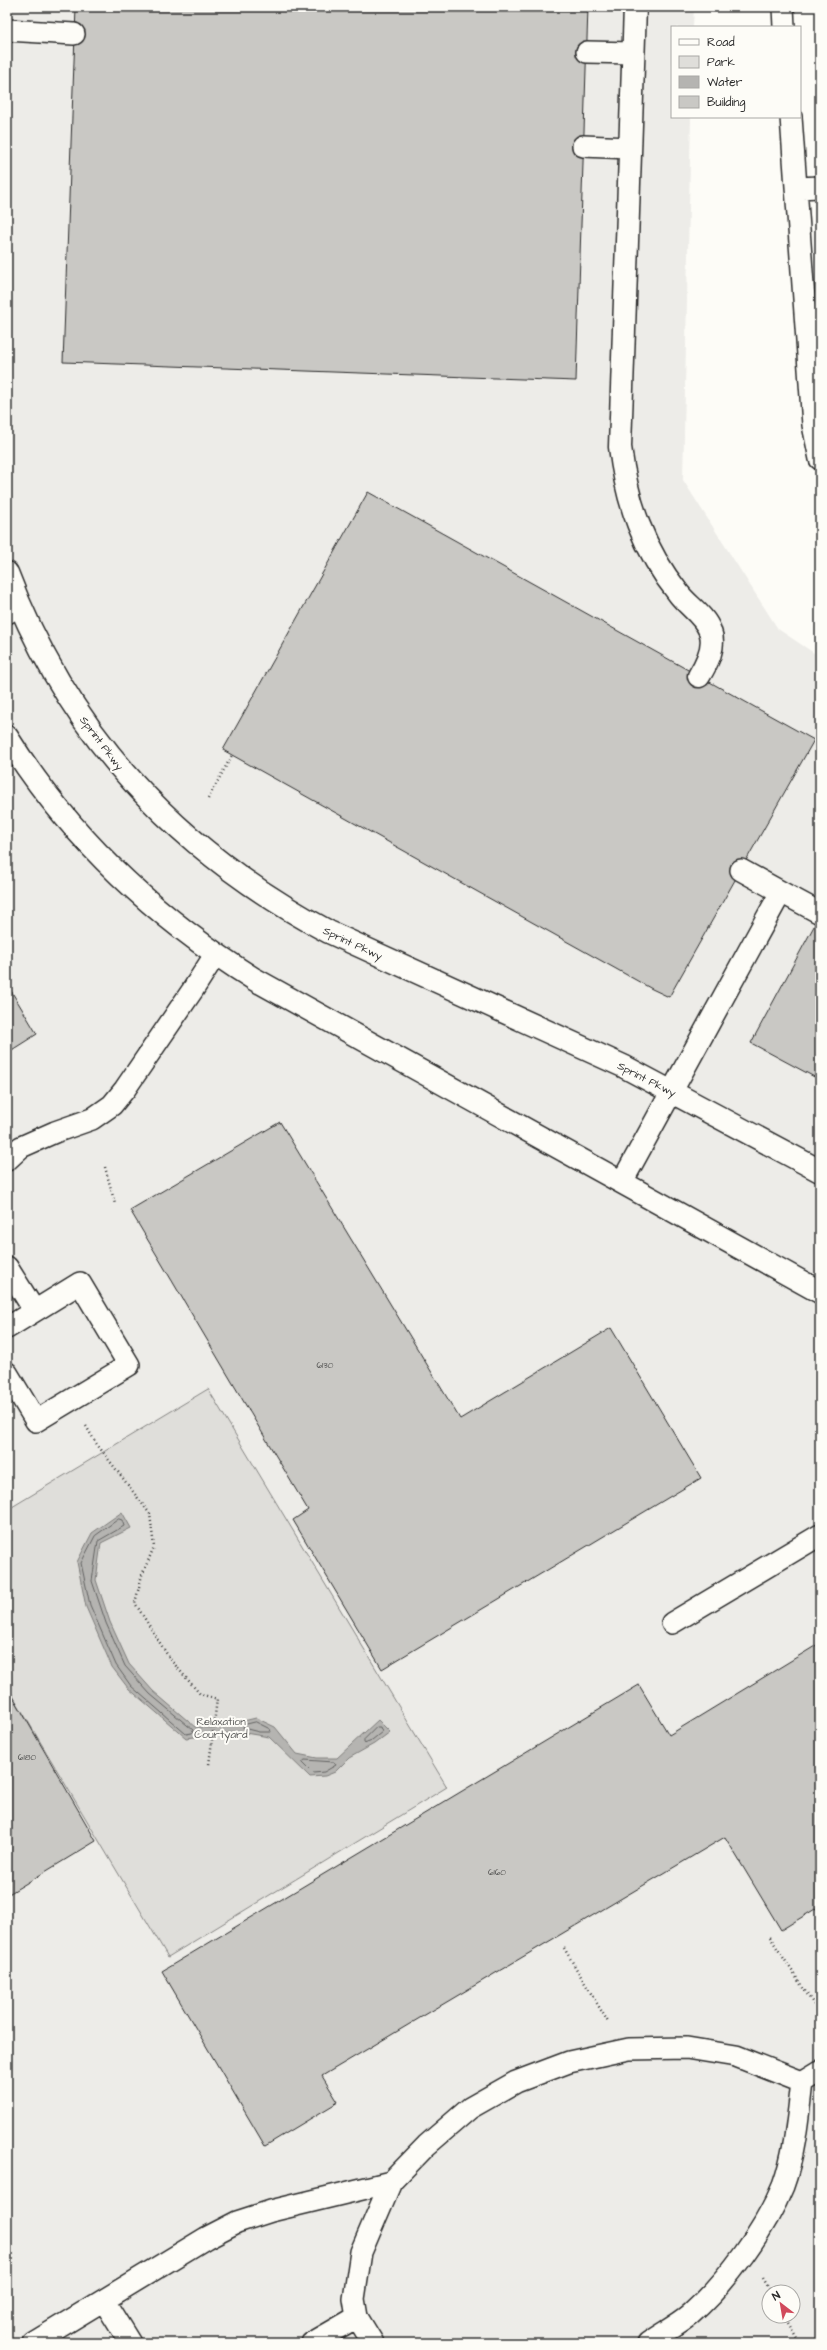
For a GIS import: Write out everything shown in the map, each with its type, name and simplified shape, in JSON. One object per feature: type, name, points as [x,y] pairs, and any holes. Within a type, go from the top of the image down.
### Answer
[{"type":"street","points":[[635,7],[620,447],[625,483],[635,518],[653,557],[679,595],[705,621],[711,631],[713,645],[700,676]]},
{"type":"street","name":"Sprint Pkwy","points":[[7,573],[13,609],[39,647],[61,685],[89,727],[127,776],[167,818],[211,856],[252,887],[293,913],[329,932],[623,1066],[820,1171]]},
{"type":"street","points":[[7,737],[26,767],[88,844],[124,880],[164,915],[215,955],[254,979],[820,1292]]},
{"type":"lane","points":[[783,7],[784,26]]},
{"type":"lane","points":[[7,30],[74,34]]},
{"type":"lane","points":[[587,52],[633,54]]},
{"type":"lane","points":[[791,118],[813,425],[820,459]]},
{"type":"lane","points":[[583,146],[630,148]]},
{"type":"lane","points":[[797,188],[820,187]]},
{"type":"lane","points":[[741,870],[820,913]]},
{"type":"lane","points":[[622,1182],[781,892]]},
{"type":"lane","points":[[7,1160],[21,1147],[55,1132],[92,1119],[112,1105],[125,1089],[188,998],[215,955]]},
{"type":"lane","points":[[7,1267],[34,1310]]},
{"type":"lane","points":[[7,1328],[80,1283],[129,1365],[36,1421],[7,1373]]},
{"type":"lane","points":[[672,1623],[820,1535]]},
{"type":"lane","points":[[372,2343],[357,2317],[354,2299],[361,2252],[391,2182],[427,2145],[470,2108],[516,2082],[569,2062],[629,2049],[686,2048],[736,2056],[802,2082]]},
{"type":"lane","points":[[802,2082],[820,2071]]},
{"type":"lane","points":[[648,2343],[691,2314],[730,2272],[762,2230],[783,2185],[797,2130],[802,2082]]},
{"type":"lane","points":[[33,2343],[206,2238],[238,2222],[271,2211],[391,2182]]},
{"type":"lane","points":[[104,2301],[130,2343]]},
{"type":"lane","points":[[312,2343],[357,2317]]},
{"type":"path","points":[[208,799],[232,755]]},
{"type":"path","points":[[105,1167],[115,1204]]},
{"type":"path","points":[[70,1400],[96,1443],[150,1514],[154,1548],[142,1575],[135,1603],[170,1659],[200,1694],[217,1699],[209,1765]]},
{"type":"path","points":[[770,1937],[820,2014]]},
{"type":"path","points":[[564,1948],[608,2022]]},
{"type":"path","points":[[763,2277],[767,2284]]},
{"type":"path","points":[[790,2324],[801,2343]]},
{"type":"shaded area","points":[[7,7],[694,7],[693,26],[671,26],[671,118],[691,118],[683,480],[778,629],[820,657],[820,2343],[7,2343]]},
{"type":"green space","name":"Relaxation Courtyard","points":[[208,1389],[447,1787],[168,1957],[7,1686],[7,1510]]},
{"type":"water","points":[[122,1512],[131,1528],[101,1543],[96,1580],[110,1622],[129,1664],[153,1691],[195,1727],[214,1728],[256,1718],[275,1727],[297,1754],[317,1758],[337,1758],[378,1720],[390,1732],[374,1744],[349,1758],[335,1772],[325,1776],[310,1777],[269,1737],[239,1732],[186,1738],[128,1688],[112,1667],[86,1607],[77,1562],[92,1533]]},
{"type":"building","points":[[76,7],[588,7],[576,381],[63,362]]},
{"type":"building","points":[[368,492],[814,740],[669,997],[652,989],[223,750]]},
{"type":"building","points":[[820,915],[820,1080],[751,1043]]},
{"type":"building","points":[[7,984],[37,1034],[7,1053]]},
{"type":"building","points":[[280,1122],[460,1419],[611,1328],[701,1478],[382,1669],[293,1520],[308,1510],[130,1210]]},
{"type":"building","points":[[820,1643],[820,1906],[781,1930],[725,1837],[322,2076],[338,2102],[265,2146],[162,1971],[639,1685],[669,1735]]},
{"type":"building","points":[[7,1686],[96,1841],[7,1895]]}]
